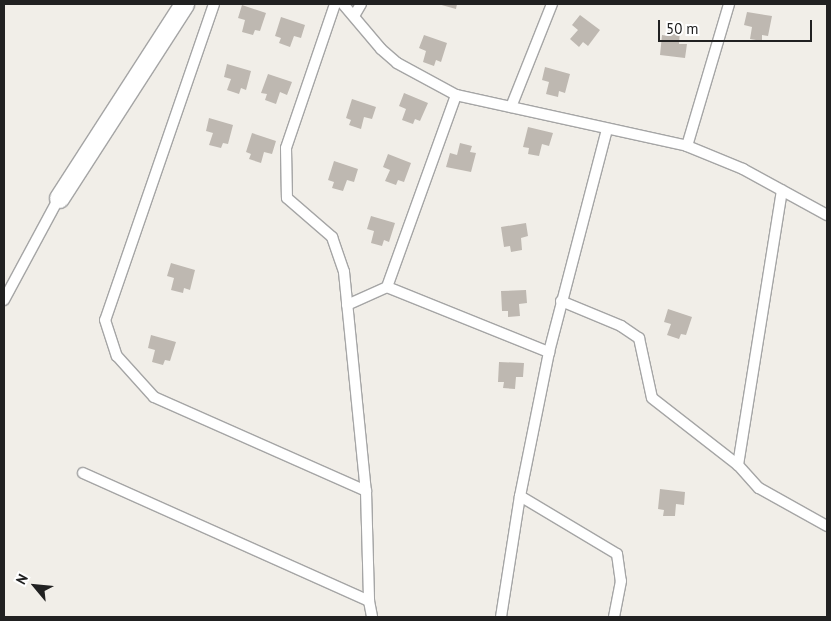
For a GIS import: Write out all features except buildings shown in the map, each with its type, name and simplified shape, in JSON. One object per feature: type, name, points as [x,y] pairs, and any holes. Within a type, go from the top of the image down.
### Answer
[{"type":"street","points":[[59,198],[184,4]]},
{"type":"lane","points":[[214,4],[104,320],[117,356],[154,397],[366,491]]},
{"type":"lane","points":[[335,4],[286,148],[287,198],[332,237],[344,272],[366,491],[368,601],[372,617]]},
{"type":"lane","points":[[343,4],[380,49],[398,63],[456,95],[606,130],[687,146],[743,169],[827,215]]},
{"type":"lane","points":[[354,16],[361,4]]},
{"type":"lane","points":[[511,107],[552,4]]},
{"type":"lane","points":[[687,146],[728,4]]},
{"type":"lane","points":[[347,305],[387,287],[456,95]]},
{"type":"lane","points":[[501,617],[520,496],[549,352],[606,130]]},
{"type":"lane","points":[[738,465],[782,191]]},
{"type":"lane","points":[[4,300],[59,198]]},
{"type":"lane","points":[[387,287],[549,352]]},
{"type":"lane","points":[[562,301],[621,326],[639,338],[652,398],[738,465],[759,488],[827,526]]},
{"type":"lane","points":[[83,473],[368,601]]},
{"type":"lane","points":[[520,496],[617,554],[621,581],[614,617]]}]
